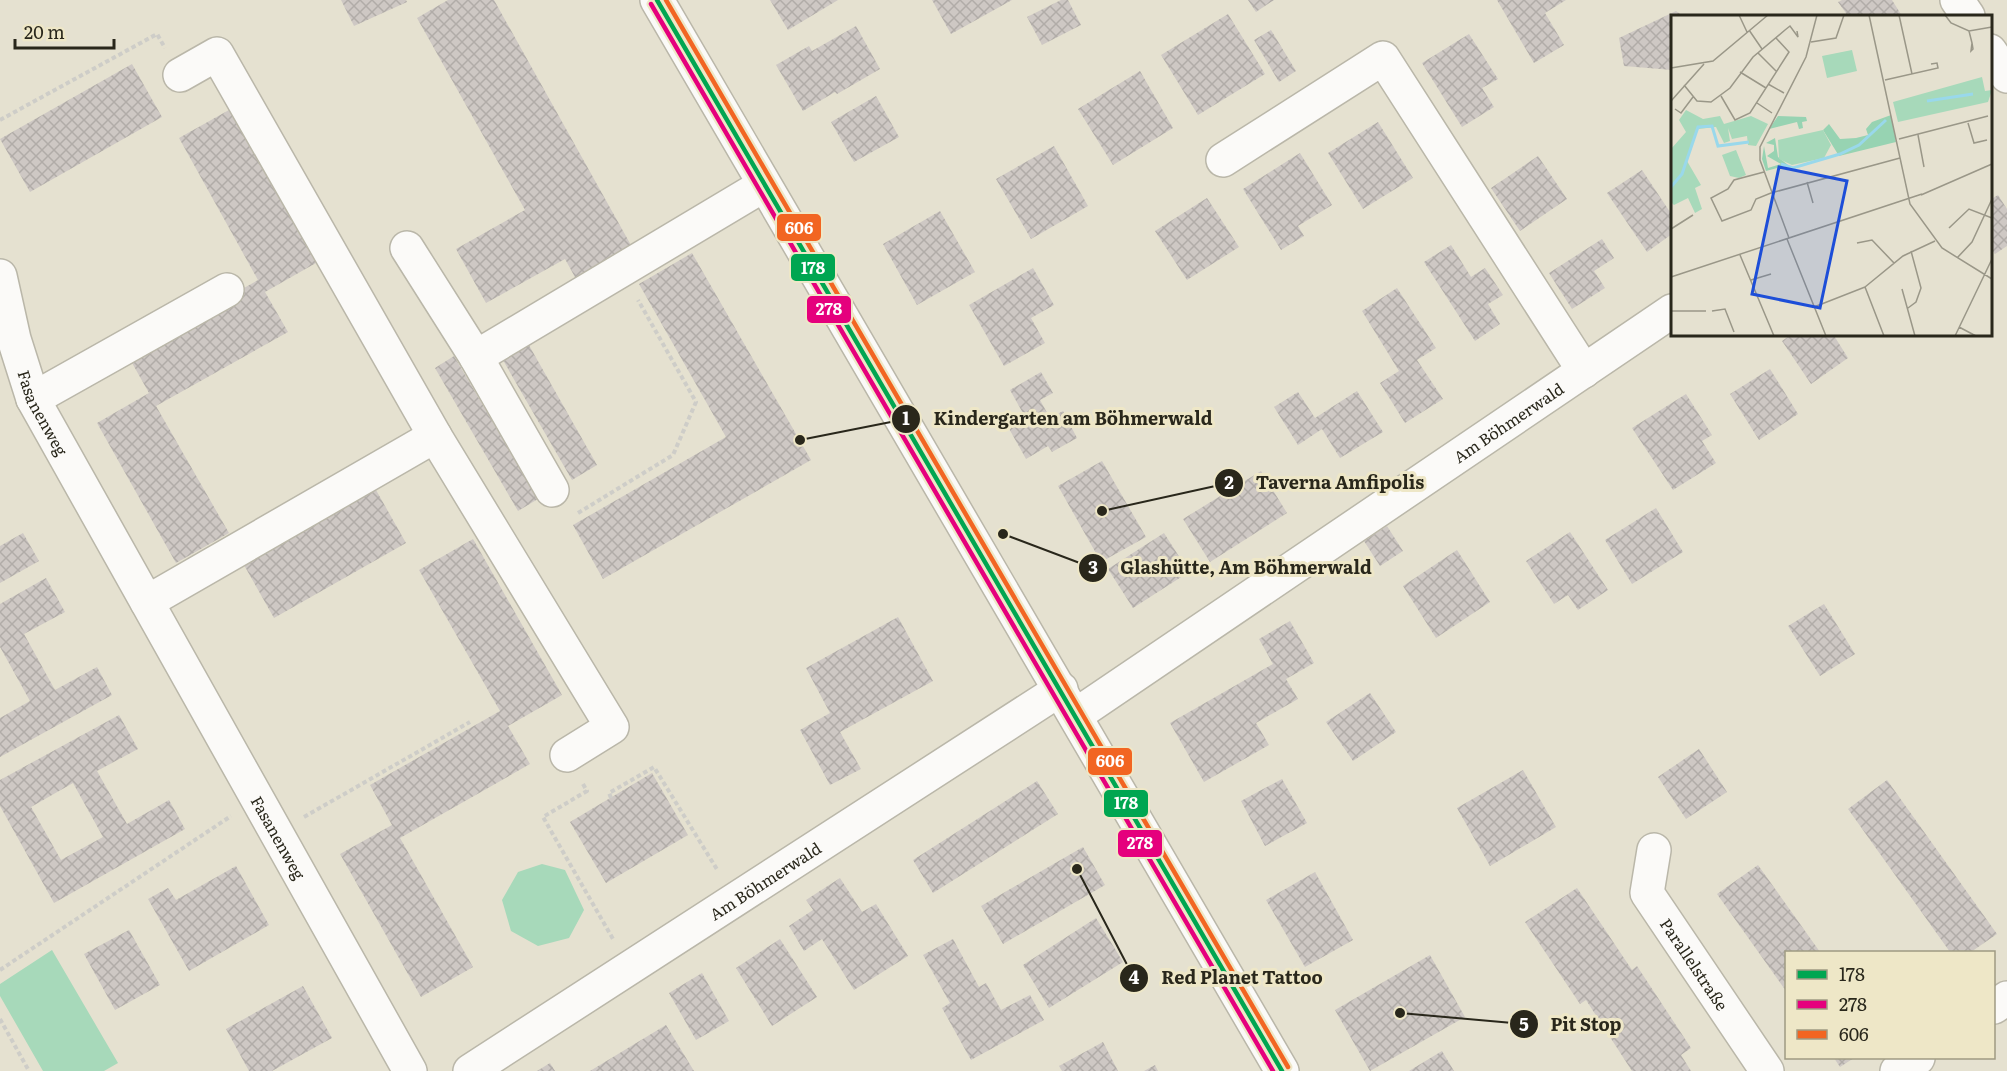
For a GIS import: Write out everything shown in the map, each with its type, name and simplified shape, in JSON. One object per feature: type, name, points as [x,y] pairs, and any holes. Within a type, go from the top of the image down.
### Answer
[{"type":"street","points":[[657,0],[1282,1071]]},
{"type":"street","points":[[1957,0],[1967,15]]},
{"type":"street","points":[[180,75],[217,54],[435,436],[612,727],[567,755]]},
{"type":"street","points":[[1992,54],[2007,76]]},
{"type":"street","points":[[1223,160],[1383,58],[1584,371]]},
{"type":"street","points":[[1992,96],[2007,86]]},
{"type":"street","points":[[476,357],[622,272],[764,185]]},
{"type":"street","points":[[407,248],[476,357],[552,490]]},
{"type":"street","name":"Fasanenweg","points":[[0,276],[14,339],[33,399],[410,1071]]},
{"type":"street","points":[[33,399],[227,290]]},
{"type":"street","name":"Am Böhmerwald","points":[[470,1071],[736,900],[1068,702],[1584,371],[1671,312]]},
{"type":"street","points":[[147,602],[435,436]]},
{"type":"street","name":"Parallelstraße","points":[[1654,850],[1647,893],[1767,1071]]},
{"type":"street","points":[[1897,1071],[1915,1059]]},
{"type":"path","points":[[0,120],[157,34],[180,75]]},
{"type":"path","points":[[576,514],[673,455],[696,402],[622,272]]},
{"type":"path","points":[[276,833],[470,722]]},
{"type":"path","points":[[567,755],[587,791],[543,817],[630,968]]},
{"type":"path","points":[[611,798],[609,793],[654,767],[736,900]]},
{"type":"path","points":[[0,970],[257,799]]},
{"type":"path","points":[[0,1019],[29,1071]]},
{"type":"green space","points":[[542,864],[565,870],[584,910],[569,938],[538,946],[511,931],[502,900],[518,872]]},
{"type":"green space","points":[[52,950],[118,1063],[104,1071],[43,1071],[0,996],[0,984]]},
{"type":"building","points":[[341,0],[406,0],[407,2],[354,26]]},
{"type":"building","points":[[448,0],[494,0],[632,247],[576,279],[565,259],[486,303],[456,249],[525,210],[417,18]]},
{"type":"building","points":[[770,0],[838,0],[788,30]]},
{"type":"building","points":[[932,0],[1012,0],[951,34]]},
{"type":"building","points":[[1061,0],[1068,0],[1081,25],[1042,45],[1027,17]]},
{"type":"building","points":[[1248,0],[1274,0],[1256,12]]},
{"type":"building","points":[[1497,0],[1566,0],[1545,13],[1564,45],[1534,63]]},
{"type":"building","points":[[1842,0],[1892,0],[1901,15],[1847,15],[1838,2]]},
{"type":"building","points":[[1676,11],[1682,15],[1671,15],[1671,70],[1624,66],[1619,38]]},
{"type":"building","points":[[1228,14],[1265,74],[1198,115],[1161,55]]},
{"type":"building","points":[[856,26],[880,69],[803,111],[776,65],[809,46],[812,51]]},
{"type":"building","points":[[1271,30],[1296,71],[1279,82],[1254,40]]},
{"type":"building","points":[[1469,34],[1498,79],[1482,88],[1494,107],[1462,127],[1422,63]]},
{"type":"building","points":[[132,64],[162,117],[30,192],[0,139]]},
{"type":"building","points":[[1140,71],[1173,128],[1113,165],[1078,109]]},
{"type":"building","points":[[876,96],[899,137],[854,162],[831,122]]},
{"type":"building","points":[[229,110],[316,263],[265,292],[288,332],[156,406],[229,533],[176,563],[97,423],[149,393],[127,354],[258,280],[179,138]]},
{"type":"building","points":[[1378,122],[1413,178],[1363,209],[1328,153]]},
{"type":"building","points":[[1054,146],[1088,206],[1031,239],[996,179]]},
{"type":"building","points":[[1300,153],[1332,205],[1298,226],[1304,236],[1281,250],[1243,189]]},
{"type":"building","points":[[1538,156],[1567,199],[1520,231],[1491,188]]},
{"type":"building","points":[[1642,170],[1671,214],[1671,235],[1647,252],[1607,193]]},
{"type":"building","points":[[1998,195],[2007,209],[2007,246],[1995,254],[1992,250],[1992,199]]},
{"type":"building","points":[[1207,198],[1239,247],[1187,280],[1155,231]]},
{"type":"building","points":[[940,211],[975,272],[917,305],[883,244]]},
{"type":"building","points":[[1602,239],[1614,258],[1594,271],[1605,288],[1572,309],[1549,273]]},
{"type":"building","points":[[1451,245],[1471,277],[1485,268],[1503,295],[1488,304],[1500,324],[1475,341],[1424,262]]},
{"type":"building","points":[[692,253],[811,460],[603,579],[573,525],[726,437],[639,284]]},
{"type":"building","points":[[1033,268],[1054,305],[1031,318],[1045,343],[1004,366],[969,305]]},
{"type":"building","points":[[1397,288],[1436,348],[1417,360],[1443,399],[1405,423],[1380,383],[1399,371],[1362,311]]},
{"type":"building","points":[[1789,336],[1834,336],[1848,358],[1811,384],[1782,341]]},
{"type":"building","points":[[526,340],[597,465],[572,480],[500,355]]},
{"type":"building","points":[[454,356],[538,499],[518,511],[435,368]]},
{"type":"building","points":[[1770,369],[1798,414],[1759,440],[1730,394]]},
{"type":"building","points":[[1041,372],[1053,393],[1040,400],[1050,418],[1063,411],[1077,438],[1052,452],[1048,446],[1026,459],[1007,425],[1024,415],[1010,390]]},
{"type":"building","points":[[1357,391],[1383,432],[1340,458],[1322,429],[1298,445],[1274,407],[1298,392],[1315,418]]},
{"type":"building","points":[[1686,394],[1712,435],[1702,441],[1716,463],[1673,490],[1632,428]]},
{"type":"building","points":[[1102,461],[1146,537],[1101,562],[1058,486]]},
{"type":"building","points":[[1261,471],[1287,513],[1210,562],[1183,519]]},
{"type":"building","points":[[376,490],[406,543],[274,618],[244,565]]},
{"type":"building","points":[[1656,508],[1683,552],[1632,584],[1605,540]]},
{"type":"building","points":[[1387,526],[1403,551],[1380,566],[1364,541]]},
{"type":"building","points":[[1570,532],[1608,590],[1578,610],[1568,595],[1554,604],[1526,561]]},
{"type":"building","points":[[23,533],[39,561],[0,583],[0,546]]},
{"type":"building","points":[[1164,533],[1189,572],[1133,608],[1108,569]]},
{"type":"building","points":[[473,539],[562,695],[508,726],[530,764],[400,838],[473,967],[421,997],[340,854],[392,825],[370,785],[500,711],[419,570]]},
{"type":"building","points":[[1457,550],[1490,602],[1436,638],[1403,586]]},
{"type":"building","points":[[46,578],[65,612],[24,634],[55,690],[97,667],[112,695],[0,757],[0,718],[30,701],[0,647],[0,604]]},
{"type":"building","points":[[1824,604],[1855,654],[1820,676],[1788,626]]},
{"type":"building","points":[[898,617],[933,681],[840,732],[861,769],[830,785],[800,730],[830,713],[806,668]]},
{"type":"building","points":[[1290,621],[1314,663],[1286,679],[1298,699],[1256,723],[1269,745],[1204,782],[1170,723],[1273,664],[1259,639]]},
{"type":"building","points":[[1370,693],[1396,732],[1353,761],[1326,722]]},
{"type":"building","points":[[119,715],[138,749],[97,771],[127,824],[169,800],[185,829],[54,903],[0,806],[0,780]],"holes":[[[73,783],[103,837],[61,860],[31,807]]]},
{"type":"building","points":[[1699,749],[1727,792],[1686,819],[1658,777]]},
{"type":"building","points":[[1523,770],[1556,827],[1490,866],[1457,808]]},
{"type":"building","points":[[652,773],[688,835],[606,883],[570,822]]},
{"type":"building","points":[[1282,779],[1307,823],[1265,846],[1241,801]]},
{"type":"building","points":[[1887,780],[1997,934],[1972,951],[1949,951],[1848,809]]},
{"type":"building","points":[[1037,781],[1058,814],[933,893],[913,860]]},
{"type":"building","points":[[1083,847],[1105,885],[1003,944],[981,906]]},
{"type":"building","points":[[1758,865],[1819,951],[1785,951],[1785,990],[1717,894]]},
{"type":"building","points":[[236,866],[269,925],[189,971],[148,899],[168,888],[176,900]]},
{"type":"building","points":[[1315,872],[1353,940],[1305,967],[1266,900]]},
{"type":"building","points":[[840,878],[862,912],[876,904],[908,956],[854,990],[822,939],[804,951],[789,926],[813,910],[806,900]]},
{"type":"building","points":[[1577,888],[1632,970],[1637,966],[1691,1048],[1681,1055],[1691,1071],[1632,1071],[1586,1000],[1580,1004],[1525,922]]},
{"type":"building","points":[[1096,918],[1123,962],[1049,1008],[1023,965]]},
{"type":"building","points":[[129,930],[160,985],[115,1010],[84,954]]},
{"type":"building","points":[[780,939],[817,997],[772,1026],[736,968]]},
{"type":"building","points":[[953,939],[979,987],[986,983],[1001,1010],[1030,995],[1044,1020],[971,1060],[942,1008],[950,1003],[923,955]]},
{"type":"building","points":[[1430,955],[1465,1017],[1370,1071],[1335,1010]]},
{"type":"building","points":[[702,973],[729,1021],[696,1040],[669,993]]},
{"type":"building","points":[[303,986],[332,1038],[272,1071],[249,1071],[226,1029]]},
{"type":"building","points":[[666,1025],[694,1071],[590,1071],[661,1028]]},
{"type":"building","points":[[1103,1042],[1118,1071],[1062,1071],[1059,1066]]},
{"type":"building","points":[[1442,1051],[1454,1071],[1409,1071]]},
{"type":"building","points":[[1835,1059],[1852,1059],[1840,1067]]},
{"type":"building","points":[[550,1063],[555,1071],[537,1071]]},
{"type":"building","points":[[1155,1065],[1158,1071],[1144,1071]]},
{"type":"transit line","name":"178","points":[[657,0],[1282,1071]]},
{"type":"transit line","name":"606","points":[[666,0],[1288,1067]]},
{"type":"transit line","name":"278","points":[[651,4],[1273,1071]]},
{"type":"place","name":"Kindergarten am Böhmerwald","points":[[800,440]]},
{"type":"place","name":"Taverna Amfipolis","points":[[1102,511]]},
{"type":"place","name":"Glashütte, Am Böhmerwald","points":[[1003,534]]},
{"type":"place","name":"Red Planet Tattoo","points":[[1077,869]]},
{"type":"place","name":"Pit Stop","points":[[1400,1013]]}]
